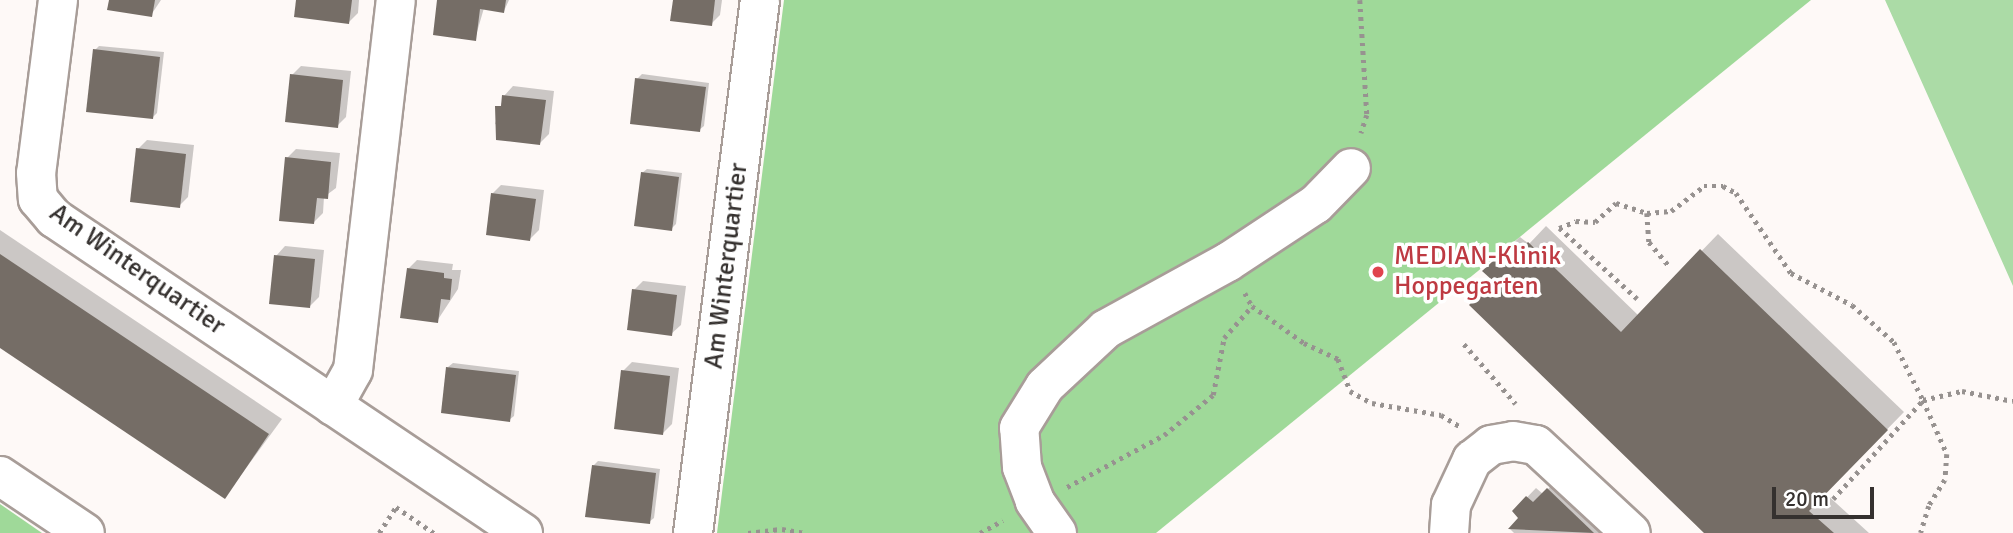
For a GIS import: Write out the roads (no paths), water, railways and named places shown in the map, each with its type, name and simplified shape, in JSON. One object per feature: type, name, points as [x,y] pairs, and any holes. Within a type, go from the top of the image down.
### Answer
[{"type":"street","name":"Am Winterquartier","points":[[58,0],[36,173],[38,199],[54,218],[523,533]]},
{"type":"street","points":[[333,406],[353,370],[396,0]]},
{"type":"street","name":"Am Winterquartier","points":[[693,533],[760,0]]},
{"type":"street","points":[[1057,533],[1035,501],[1021,467],[1019,428],[1045,386],[1106,329],[1228,262],[1315,204],[1351,168]]},
{"type":"street","points":[[1449,533],[1451,505],[1472,460],[1491,445],[1513,441],[1536,445],[1631,533]]},
{"type":"street","points":[[0,475],[85,533]]},
{"type":"place","name":"MEDIAN-Klinik Hoppegarten","points":[[1378,272]]}]
